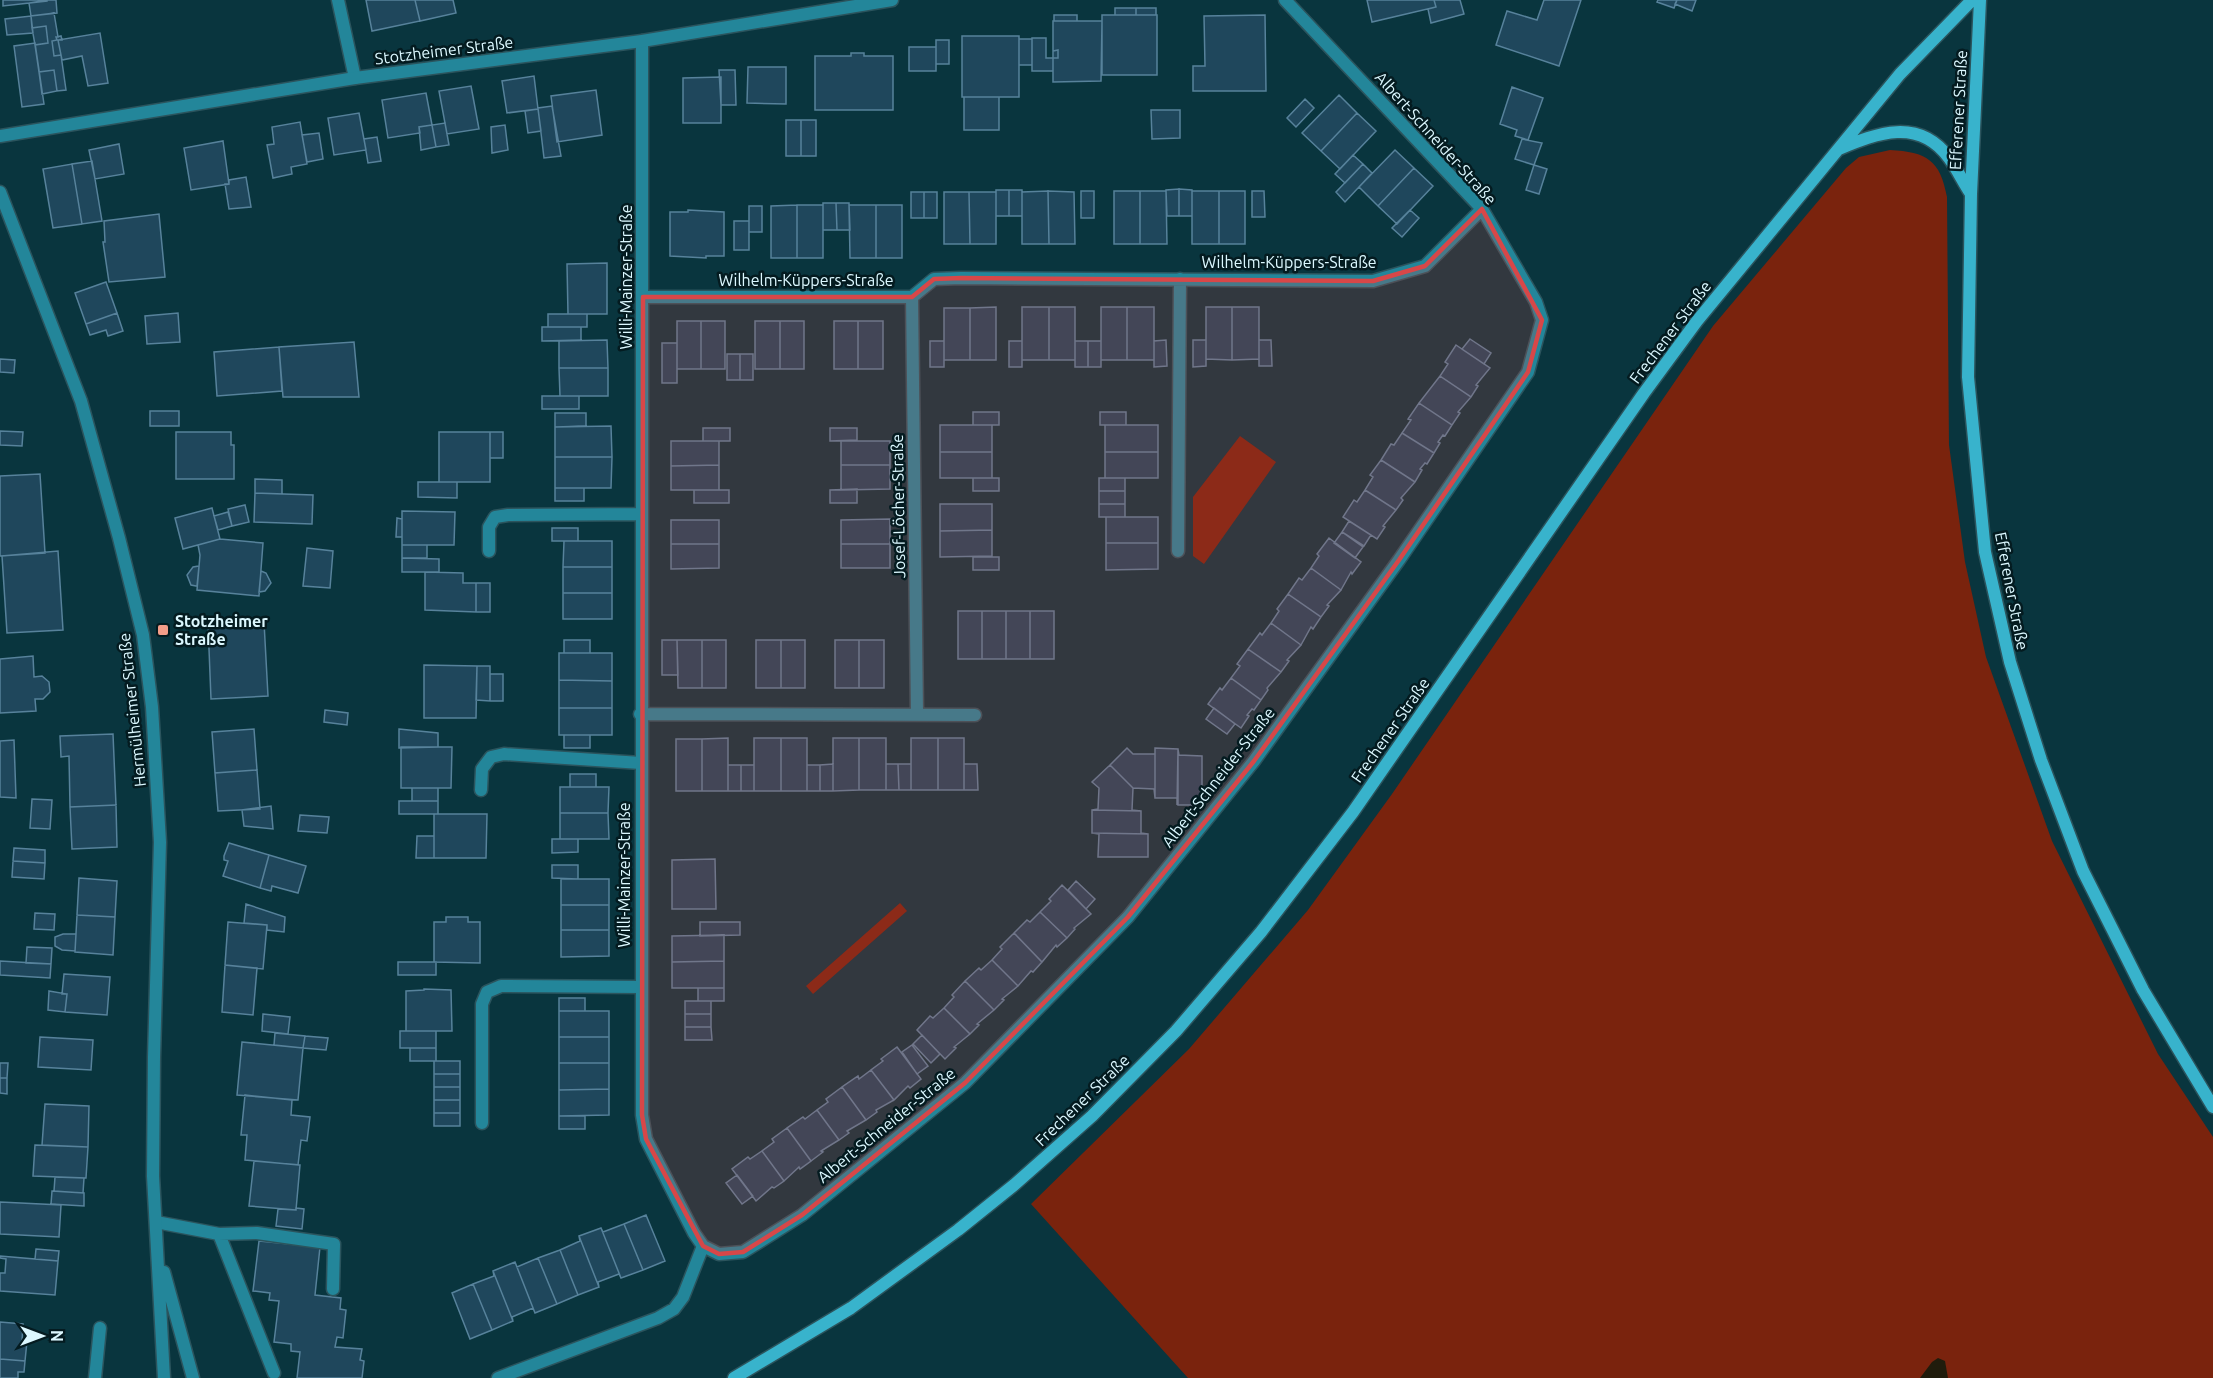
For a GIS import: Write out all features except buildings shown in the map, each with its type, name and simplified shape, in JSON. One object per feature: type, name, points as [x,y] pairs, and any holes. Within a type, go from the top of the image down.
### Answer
[{"type":"main road","name":"Frechener Straße","points":[[734,1378],[851,1308],[958,1230],[1014,1185],[1092,1116],[1176,1031],[1261,932],[1353,812],[1644,393],[1697,321],[1900,74],[1972,0]]},
{"type":"main road","name":"Efferener Straße","points":[[1980,0],[1971,194],[1968,376],[1985,552],[2010,662],[2041,760],[2083,871],[2143,990],[2213,1107]]},
{"type":"main road","points":[[1838,149],[1886,132],[1904,131],[1922,136],[1948,157],[1971,194]]},
{"type":"street","points":[[338,0],[355,78]]},
{"type":"street","name":"Stotzheimer Straße","points":[[0,135],[355,78],[642,41],[829,5],[892,0]]},
{"type":"street","name":"Albert-Schneider-Straße","points":[[704,1246],[719,1254],[743,1252],[802,1215],[965,1083],[1128,917],[1254,761],[1399,560],[1528,372],[1542,320],[1536,302],[1482,209],[1286,0]]},
{"type":"street","name":"Willi-Mainzer-Straße","points":[[642,41],[640,714],[642,1115],[646,1138],[694,1233],[704,1246]]},
{"type":"street","name":"Hermülheimer Straße","points":[[0,192],[81,400],[143,634],[152,707],[160,842],[153,1069],[153,1176],[164,1378]]},
{"type":"street","name":"Wilhelm-Küppers-Straße","points":[[643,297],[912,297],[934,279],[1373,282],[1425,266],[1482,209]]},
{"type":"street","name":"Wilhelm-Küppers-Straße","points":[[1178,552],[1180,279]]},
{"type":"street","name":"Josef-Löcher-Straße","points":[[912,297],[917,714]]},
{"type":"street","points":[[489,552],[489,527],[495,517],[641,514]]},
{"type":"street","points":[[640,714],[975,715]]},
{"type":"street","points":[[481,789],[482,769],[491,757],[504,754],[641,763]]},
{"type":"street","points":[[482,1123],[482,1004],[487,992],[501,986],[641,987]]},
{"type":"street","points":[[156,1222],[219,1234],[257,1233],[334,1244],[333,1289]]},
{"type":"street","points":[[219,1234],[274,1372]]},
{"type":"street","points":[[498,1378],[658,1318],[674,1309],[682,1297],[704,1246]]},
{"type":"street","name":"Hermülheimer Straße","points":[[157,1248],[193,1378]]},
{"type":"street","points":[[95,1378],[100,1328]]},
{"type":"highlighted area","points":[[1482,209],[1542,320],[1528,372],[1399,560],[1254,761],[1128,917],[965,1083],[802,1215],[743,1252],[719,1254],[703,1246],[646,1139],[642,1115],[643,297],[912,297],[934,279],[961,278],[1373,281],[1425,266]]},
{"type":"shaded area","points":[[1890,150],[1914,153],[1930,160],[1940,174],[1947,197],[1949,445],[1965,562],[1986,657],[2052,841],[2158,1054],[2213,1137],[2213,1378],[1188,1378],[1031,1204],[1189,1049],[1308,910],[1392,794],[1713,326],[1846,168],[1859,157]]},
{"type":"shaded area","points":[[1240,436],[1276,462],[1204,564],[1193,556],[1193,497]]},
{"type":"shaded area","points":[[900,903],[907,911],[813,994],[806,986]]},
{"type":"shaded area","points":[[1938,1358],[1945,1361],[1948,1378],[1920,1378],[1932,1362]]},
{"type":"place","name":"Stotzheimer Straße","points":[[163,630]]}]
